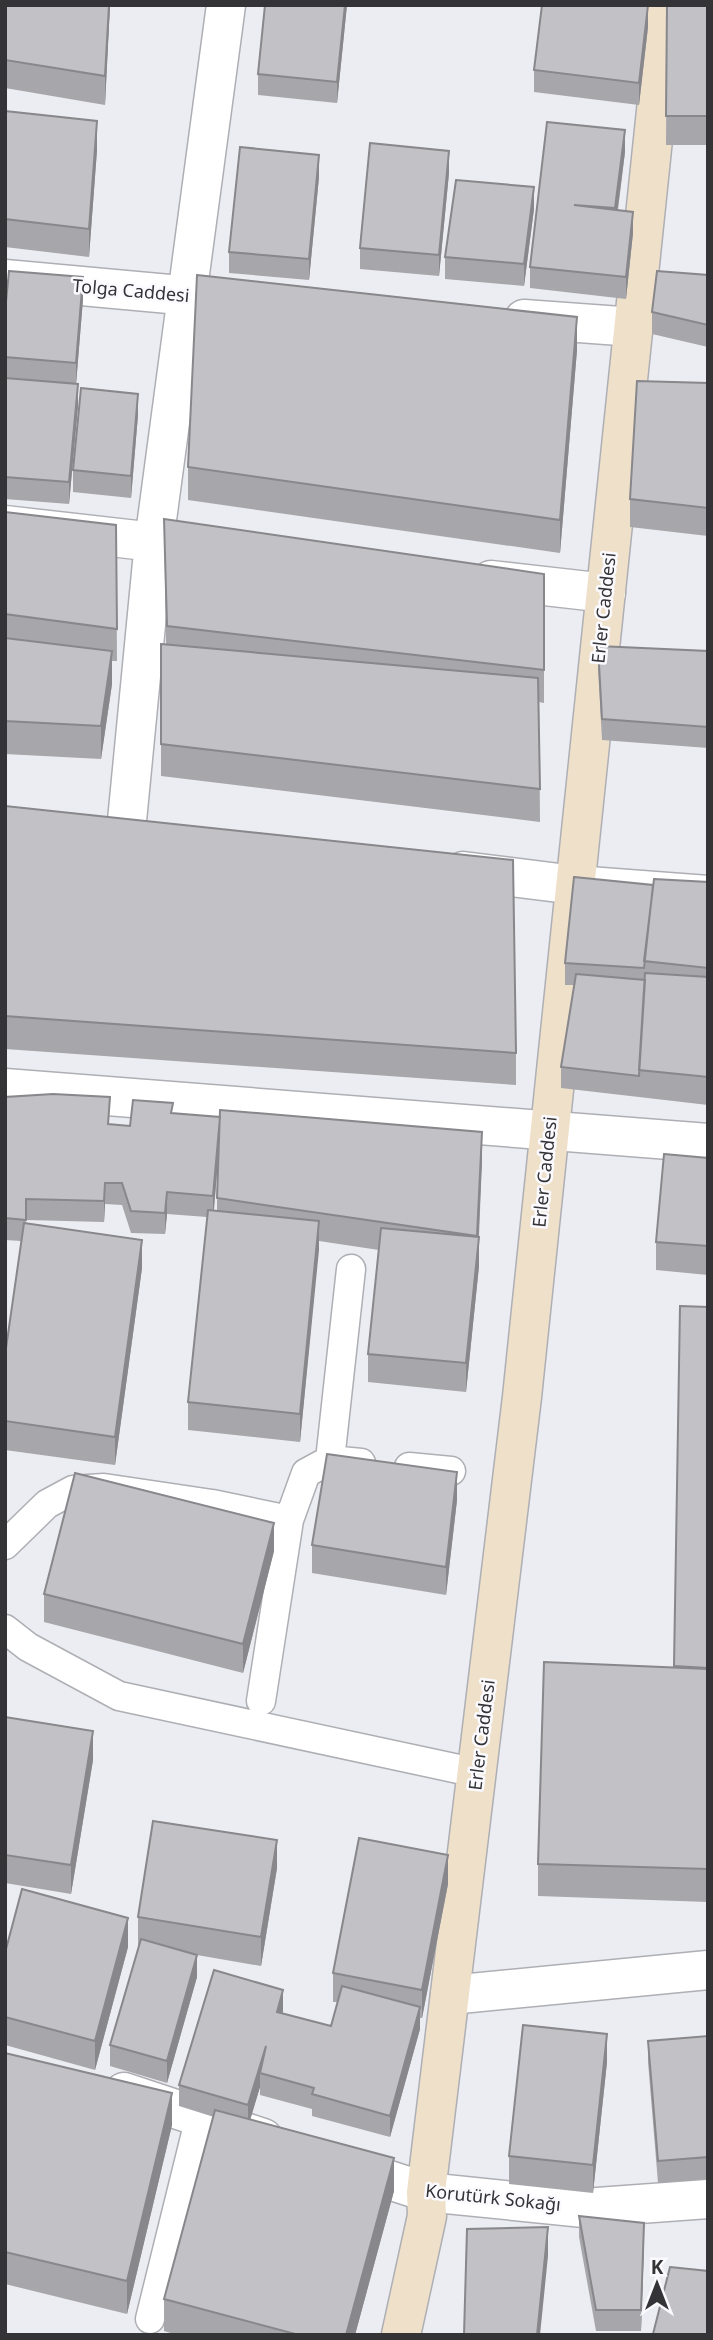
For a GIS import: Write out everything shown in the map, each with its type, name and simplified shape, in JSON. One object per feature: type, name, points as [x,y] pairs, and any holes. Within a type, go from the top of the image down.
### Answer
[{"type":"street","points":[[86,827],[140,833],[154,541],[226,5]]},
{"type":"street","points":[[627,12],[667,11]]},
{"type":"street","name":"Erler Caddesi","points":[[401,2335],[426,2216],[426,2192],[521,1409],[667,11]]},
{"type":"street","name":"Tolga Caddesi","points":[[5,279],[243,300]]},
{"type":"street","points":[[494,317],[634,327]]},
{"type":"street","points":[[627,387],[667,395]]},
{"type":"street","points":[[5,525],[209,548]]},
{"type":"street","points":[[456,576],[606,593]]},
{"type":"street","points":[[425,867],[575,885],[708,895]]},
{"type":"street","points":[[5,1088],[708,1143]]},
{"type":"street","points":[[450,1995],[708,1970]]},
{"type":"street","name":"Korutürk Sokağı","points":[[96,2083],[426,2192],[584,2208],[708,2199]]},
{"type":"lane","points":[[330,1460],[351,1269]]},
{"type":"lane","points":[[261,1701],[289,1520],[306,1473],[330,1460],[451,1471]]},
{"type":"lane","points":[[5,1545],[47,1504],[73,1490],[104,1488],[212,1504],[289,1520]]},
{"type":"lane","points":[[5,1629],[28,1647],[119,1696],[477,1773]]},
{"type":"lane","points":[[150,2319],[200,2118]]},
{"type":"building","points":[[5,5],[109,5],[105,76],[5,60]]},
{"type":"building","points":[[265,5],[345,5],[337,82],[258,74]]},
{"type":"building","points":[[542,5],[648,5],[639,83],[534,70]]},
{"type":"building","points":[[667,5],[708,5],[708,116],[666,116]]},
{"type":"building","points":[[5,111],[97,121],[89,229],[5,219]]},
{"type":"building","points":[[547,122],[625,130],[615,208],[574,205],[633,212],[626,277],[530,267]]},
{"type":"building","points":[[370,143],[449,151],[439,255],[360,248]]},
{"type":"building","points":[[240,147],[319,155],[309,259],[229,252]]},
{"type":"building","points":[[456,180],[534,187],[524,264],[445,257]]},
{"type":"building","points":[[9,271],[83,277],[76,363],[5,357]]},
{"type":"building","points":[[657,271],[708,275],[708,325],[652,312]]},
{"type":"building","points":[[197,275],[577,317],[560,520],[188,467]]},
{"type":"building","points":[[5,378],[78,384],[69,482],[5,477]]},
{"type":"building","points":[[637,381],[708,383],[708,508],[630,499]]},
{"type":"building","points":[[81,388],[138,394],[131,476],[73,470]]},
{"type":"building","points":[[5,512],[116,525],[117,629],[5,614]]},
{"type":"building","points":[[164,519],[544,574],[544,670],[167,626]]},
{"type":"building","points":[[5,638],[112,651],[101,726],[5,721]]},
{"type":"building","points":[[161,644],[538,678],[540,789],[161,744]]},
{"type":"building","points":[[598,646],[708,651],[708,727],[602,719]]},
{"type":"building","points":[[5,806],[513,860],[516,1053],[5,1016]]},
{"type":"building","points":[[574,877],[653,885],[644,968],[565,963]]},
{"type":"building","points":[[654,879],[708,882],[708,968],[644,961]]},
{"type":"building","points":[[645,973],[708,977],[708,1077],[639,1070]]},
{"type":"building","points":[[576,974],[645,980],[639,1076],[561,1067]]},
{"type":"building","points":[[53,1094],[110,1097],[108,1124],[130,1126],[133,1100],[173,1103],[171,1113],[220,1117],[213,1196],[167,1192],[165,1213],[131,1211],[122,1183],[105,1183],[104,1201],[26,1199],[26,1220],[5,1218],[5,1097]]},
{"type":"building","points":[[220,1110],[482,1132],[477,1236],[217,1198]]},
{"type":"building","points":[[664,1154],[708,1158],[708,1246],[656,1242]]},
{"type":"building","points":[[208,1210],[319,1221],[300,1414],[188,1402]]},
{"type":"building","points":[[24,1223],[142,1240],[115,1437],[5,1421],[5,1355]]},
{"type":"building","points":[[381,1228],[479,1237],[466,1363],[368,1354]]},
{"type":"building","points":[[680,1306],[708,1307],[708,1668],[674,1666]]},
{"type":"building","points":[[327,1454],[457,1472],[446,1567],[312,1545]]},
{"type":"building","points":[[75,1473],[274,1523],[243,1644],[44,1594]]},
{"type":"building","points":[[544,1662],[708,1669],[708,1869],[538,1864]]},
{"type":"building","points":[[5,1717],[93,1731],[71,1865],[5,1855]]},
{"type":"building","points":[[153,1821],[277,1840],[261,1937],[138,1917]]},
{"type":"building","points":[[359,1838],[448,1855],[422,1990],[333,1973]]},
{"type":"building","points":[[22,1889],[128,1918],[95,2041],[5,2017],[5,1953]]},
{"type":"building","points":[[141,1939],[197,1955],[167,2061],[110,2045]]},
{"type":"building","points":[[214,1970],[283,1990],[277,2012],[331,2026],[342,1986],[420,2007],[390,2116],[312,2094],[314,2088],[260,2073],[266,2046],[248,2105],[179,2085]]},
{"type":"building","points":[[523,2025],[607,2034],[593,2165],[509,2156]]},
{"type":"building","points":[[708,2036],[708,2157],[658,2161],[648,2041]]},
{"type":"building","points":[[5,2053],[172,2093],[127,2281],[5,2252]]},
{"type":"building","points":[[215,2110],[394,2158],[346,2335],[299,2335],[164,2299]]},
{"type":"building","points":[[579,2216],[644,2223],[641,2310],[596,2310]]},
{"type":"building","points":[[548,2227],[537,2335],[464,2335],[467,2229]]},
{"type":"building","points":[[670,2267],[708,2271],[708,2335],[653,2334]]}]
